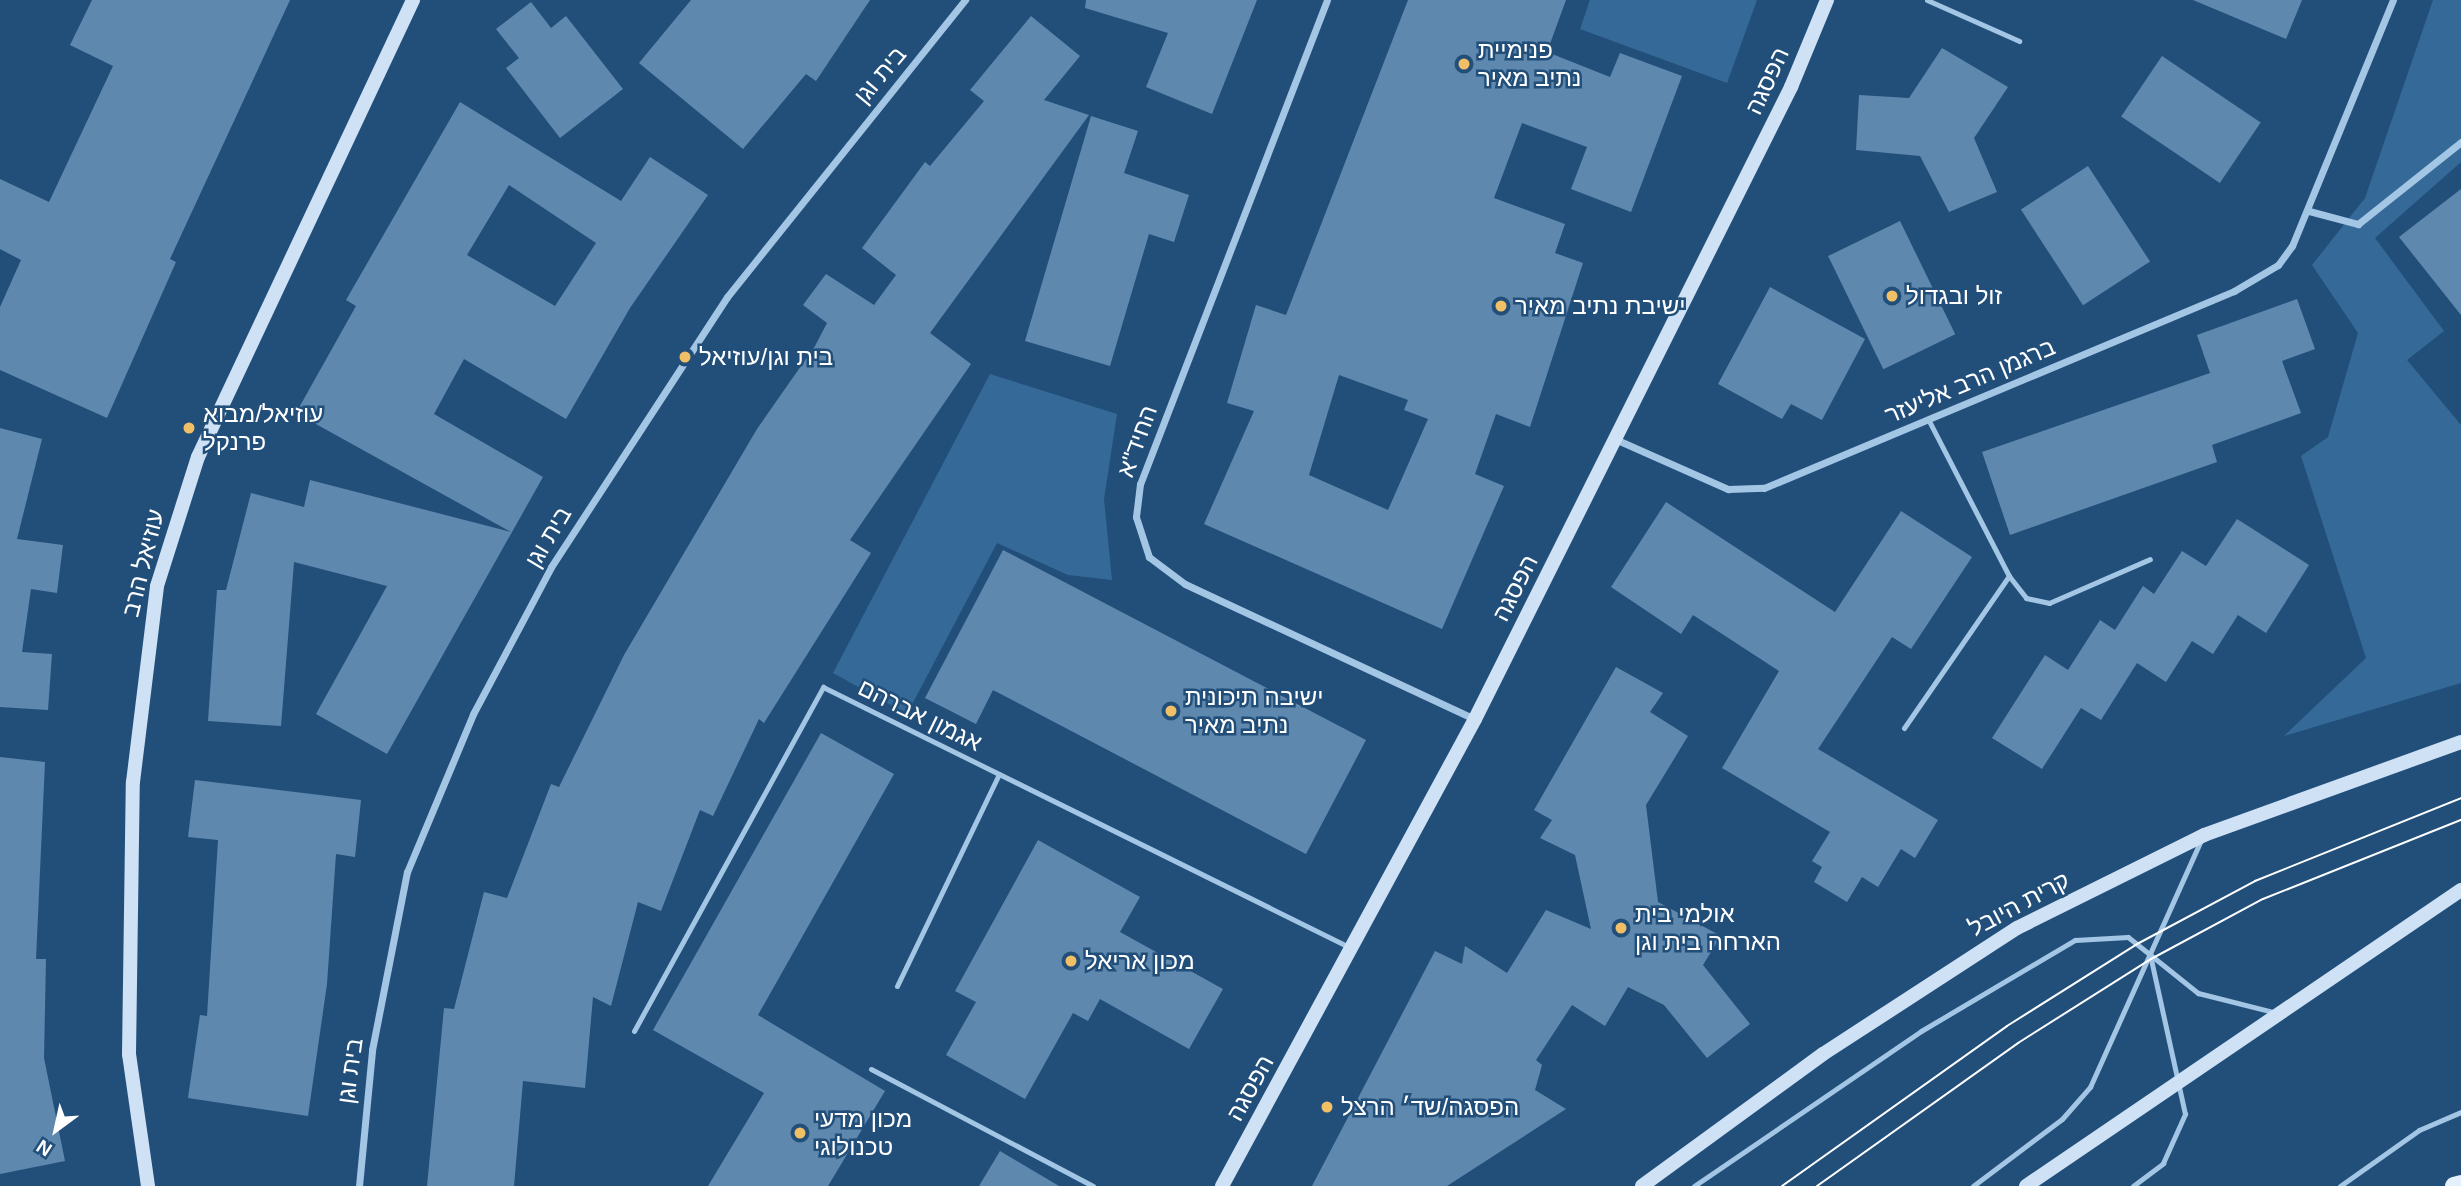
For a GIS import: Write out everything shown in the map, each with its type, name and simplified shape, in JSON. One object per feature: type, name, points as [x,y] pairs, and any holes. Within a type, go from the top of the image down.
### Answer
[{"type":"main road","points":[[2454,1186],[2461,1184]]},
{"type":"street","name":"עוזיאל הרב","points":[[148,1186],[132,1111],[130,986],[133,782],[157,586],[198,457],[413,0]]},
{"type":"street","name":"בית וגן","points":[[359,1186],[370,1063],[404,884],[473,714],[551,567],[719,308],[771,235],[965,0]]},
{"type":"street","name":"החיד\"א","points":[[1327,0],[1140,484],[1136,517],[1149,557],[1185,584],[1475,719]]},
{"type":"street","name":"הפסגה","points":[[1222,1186],[1475,719],[1791,87],[1827,0]]},
{"type":"street","name":"ברגמן הרב אליעזר","points":[[1615,439],[1728,489],[1764,488],[2234,290],[2277,265],[2309,211],[2393,0]]},
{"type":"street","points":[[2309,211],[2358,223],[2461,142]]},
{"type":"street","name":"קרית היובל","points":[[1642,1186],[1943,972],[2204,835],[2461,743]]},
{"type":"street","points":[[2026,1186],[2273,1012],[2461,890]]},
{"type":"lane","points":[[1927,0],[2019,41]]},
{"type":"lane","points":[[1928,419],[2010,576],[2025,598],[2049,603],[2150,559]]},
{"type":"lane","points":[[1904,728],[2010,576]]},
{"type":"lane","name":"אגמון אברהם","points":[[634,1031],[823,687],[1352,949]]},
{"type":"lane","points":[[897,986],[999,774]]},
{"type":"lane","points":[[1973,1186],[2077,1105],[2105,1064],[2204,835]]},
{"type":"lane","points":[[1693,1186],[2033,959],[2075,940],[2113,934],[2134,939],[2151,959],[2198,993],[2273,1012]]},
{"type":"lane","points":[[2133,1186],[2174,1147],[2185,1114],[2180,1076],[2151,959]]},
{"type":"lane","points":[[871,1069],[1093,1186]]},
{"type":"lane","points":[[2340,1186],[2419,1130],[2461,1112]]},
{"type":"shaded area","points":[[1590,0],[1757,0],[1727,83],[1580,29]]},
{"type":"shaded area","points":[[2433,0],[2461,0],[2461,162],[2375,238],[2444,331],[2407,360],[2461,425],[2461,683],[2284,736],[2366,658],[2301,456],[2328,437],[2358,333],[2312,265],[2365,198]]},
{"type":"shaded area","points":[[990,374],[1117,414],[1104,499],[1112,580],[1068,575],[997,543],[907,714],[833,673]]},
{"type":"building","points":[[92,0],[290,0],[170,259],[176,262],[107,418],[0,370],[0,307],[21,260],[0,249],[0,179],[49,202],[113,66],[70,45]]},
{"type":"building","points":[[691,0],[870,0],[816,81],[806,74],[743,149],[639,63]]},
{"type":"building","points":[[1086,0],[1257,0],[1212,114],[1146,87],[1168,33],[1085,8]]},
{"type":"building","points":[[1408,0],[1566,0],[1547,52],[1610,77],[1620,53],[1682,76],[1631,212],[1571,189],[1587,147],[1522,123],[1494,198],[1565,224],[1555,253],[1583,263],[1530,427],[1496,414],[1475,474],[1504,486],[1442,629],[1204,524],[1254,411],[1227,403],[1256,305],[1286,315]],"holes":[[[1339,375],[1408,400],[1404,410],[1428,419],[1388,510],[1309,475]]]},
{"type":"building","points":[[2193,0],[2302,0],[2286,39]]},
{"type":"building","points":[[531,2],[551,28],[566,16],[623,89],[560,138],[506,68],[519,58],[496,29]]},
{"type":"building","points":[[1031,16],[1080,56],[1044,100],[1089,115],[930,333],[971,364],[850,540],[871,553],[764,723],[759,719],[713,816],[700,810],[661,911],[638,902],[611,1006],[593,997],[585,1088],[523,1081],[514,1186],[427,1186],[444,1008],[454,1009],[484,892],[507,898],[551,784],[559,787],[624,655],[757,429],[815,346],[827,323],[803,305],[826,274],[874,305],[896,275],[862,248],[925,162],[930,166],[984,101],[970,90]]},
{"type":"building","points":[[1942,48],[2008,87],[1974,138],[1997,192],[1949,212],[1920,156],[1856,150],[1859,95],[1909,98]]},
{"type":"building","points":[[2162,56],[2261,123],[2220,183],[2121,117]]},
{"type":"building","points":[[460,102],[621,201],[650,157],[708,195],[630,308],[566,419],[464,359],[434,414],[543,477],[387,754],[316,714],[387,586],[294,562],[281,726],[208,721],[217,590],[226,590],[251,493],[304,507],[310,480],[511,532],[296,413],[356,306],[346,300]],"holes":[[[509,185],[596,243],[555,306],[467,255]]]},
{"type":"building","points":[[1091,116],[1138,131],[1124,173],[1189,195],[1174,242],[1149,234],[1110,366],[1025,341]]},
{"type":"building","points":[[2088,166],[2150,262],[2083,305],[2021,210]]},
{"type":"building","points":[[2461,189],[2461,315],[2399,237]]},
{"type":"building","name":"זול ובגדול","points":[[1900,221],[1955,334],[1883,369],[1828,256]]},
{"type":"building","points":[[1770,287],[1865,339],[1822,420],[1791,404],[1782,419],[1718,384]]},
{"type":"building","points":[[2297,299],[2315,349],[2282,361],[2301,413],[2212,445],[2217,462],[2010,535],[1982,452],[2210,373],[2197,335]]},
{"type":"building","points":[[0,428],[42,439],[17,539],[63,545],[57,593],[31,589],[22,652],[52,654],[48,710],[0,707]]},
{"type":"building","points":[[1666,502],[1835,612],[1901,511],[1972,557],[1911,649],[1892,637],[1818,749],[1938,820],[1915,858],[1901,849],[1878,887],[1862,877],[1847,902],[1814,882],[1822,867],[1812,861],[1830,832],[1722,768],[1779,671],[1693,615],[1681,634],[1611,587]]},
{"type":"building","points":[[2237,519],[2309,565],[2266,633],[2238,615],[2213,654],[2192,641],[2166,682],[2137,663],[2101,720],[2081,708],[2042,769],[1992,738],[2045,655],[2068,670],[2100,620],[2115,630],[2143,586],[2154,594],[2182,551],[2206,566]]},
{"type":"building","name":"ישיבה תיכונית נתיב מאיר","points":[[1003,550],[1366,740],[1306,854],[993,690],[976,724],[925,698]]},
{"type":"building","name":"אולמי בית הארחה בית וגן","points":[[1616,667],[1663,693],[1650,712],[1688,736],[1646,805],[1658,902],[1721,936],[1703,965],[1750,1024],[1707,1058],[1664,1005],[1628,987],[1605,1026],[1572,1005],[1536,1060],[1542,1065],[1535,1090],[1566,1109],[1447,1186],[1312,1186],[1435,951],[1462,964],[1465,946],[1507,973],[1546,910],[1591,929],[1575,855],[1540,838],[1552,820],[1534,810]]},
{"type":"building","points":[[821,733],[894,774],[758,1015],[885,1091],[828,1186],[708,1186],[764,1093],[653,1030]]},
{"type":"building","points":[[0,757],[45,762],[36,959],[46,959],[44,1058],[65,1161],[0,1174]]},
{"type":"building","points":[[195,780],[361,800],[355,857],[336,854],[327,984],[308,1116],[188,1098],[200,1015],[207,1016],[218,840],[188,837]]},
{"type":"building","name":"מכון אריאל","points":[[1038,840],[1140,897],[1120,932],[1223,989],[1189,1049],[1100,999],[1088,1021],[1073,1013],[1025,1099],[946,1055],[976,1002],[955,991]]},
{"type":"building","name":"מכון מדעי טכנולוגי","points":[[1000,1151],[1059,1186],[979,1186]]},
{"type":"tram line","points":[[1782,1186],[2007,1026],[2139,943],[2255,881],[2461,798]]},
{"type":"tram line","points":[[1817,1186],[2018,1043],[2151,959],[2263,899],[2461,820]]},
{"type":"place","name":"פנימיית נתיב מאיר","points":[[1464,64]]},
{"type":"place","name":"זול ובגדול","points":[[1892,296]]},
{"type":"place","name":"ישיבת נתיב מאיר","points":[[1501,306]]},
{"type":"place","name":"בית וגן/עוזיאל","points":[[685,357]]},
{"type":"place","name":"עוזיאל/מבוא פרנקל","points":[[189,428]]},
{"type":"place","name":"ישיבה תיכונית נתיב מאיר","points":[[1171,711]]},
{"type":"place","name":"אולמי בית הארחה בית וגן","points":[[1621,928]]},
{"type":"place","name":"מכון אריאל","points":[[1071,961]]},
{"type":"place","name":"הפסגה/שד׳ הרצל","points":[[1327,1107]]},
{"type":"place","name":"מכון מדעי טכנולוגי","points":[[800,1133]]}]
